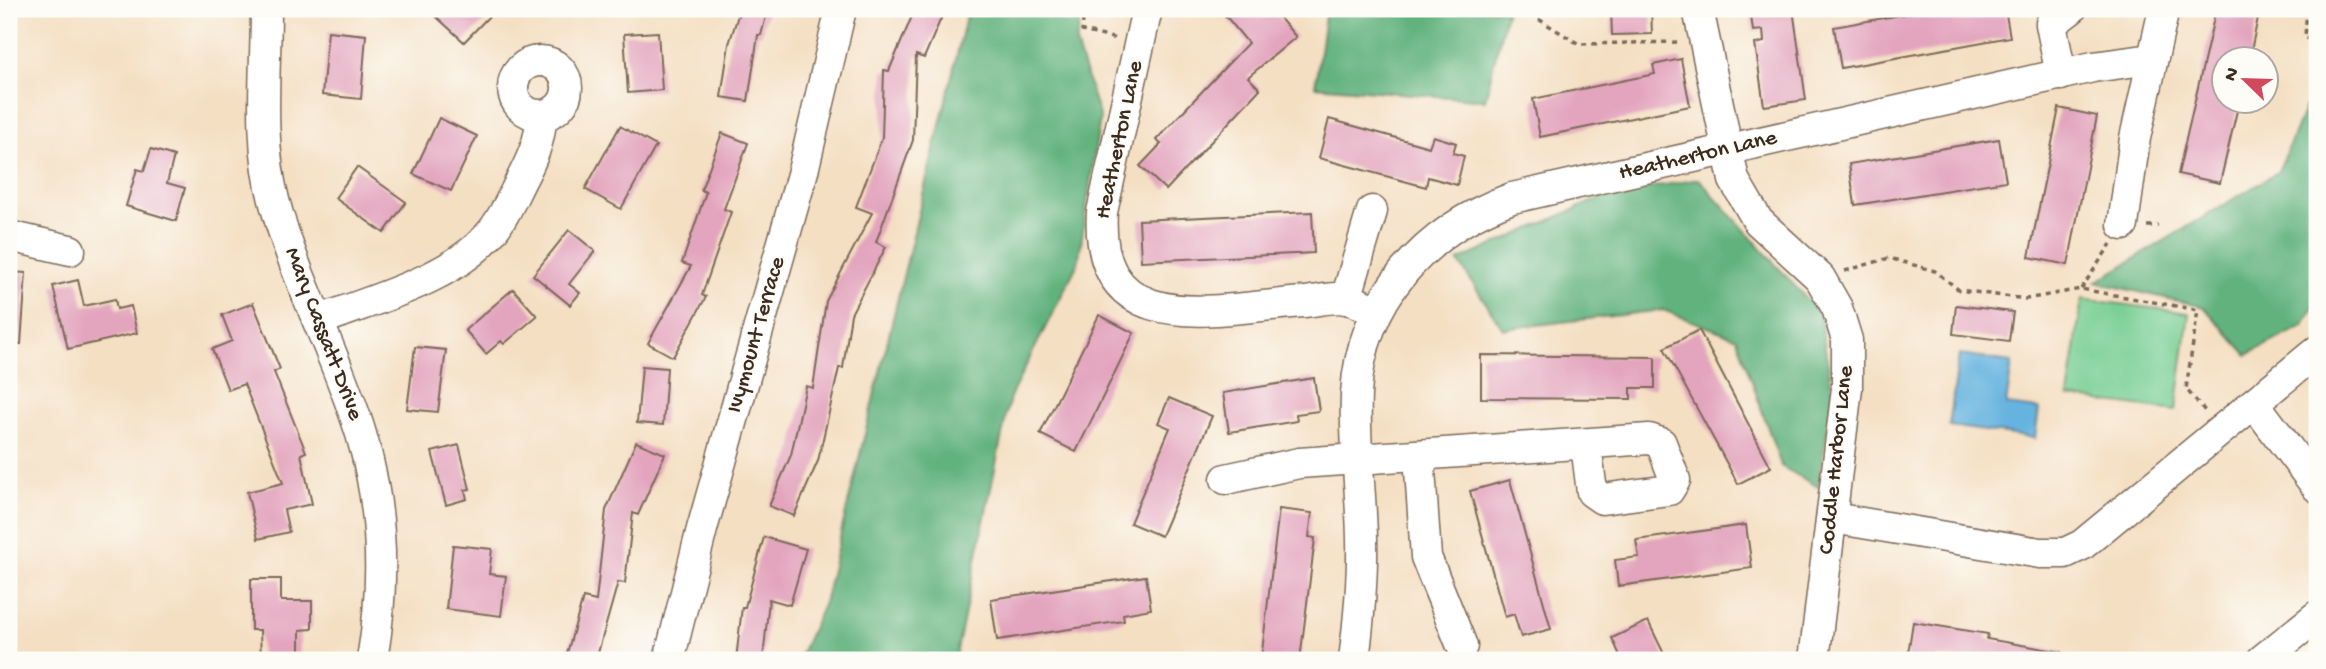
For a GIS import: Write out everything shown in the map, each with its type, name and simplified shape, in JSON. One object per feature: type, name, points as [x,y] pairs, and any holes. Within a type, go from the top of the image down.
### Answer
[{"type":"street","name":"Mary Cassatt Drive","points":[[266,9],[267,146],[273,199],[360,433],[376,500],[380,565],[379,610],[372,660]]},
{"type":"street","name":"Ivymount Terrace","points":[[669,660],[702,528],[803,171],[841,9]]},
{"type":"street","name":"Heatherton Lane","points":[[1147,9],[1102,212],[1101,246],[1118,283],[1134,298],[1168,311],[1346,299],[1377,311]]},
{"type":"street","name":"Coddle Harbor Lane","points":[[1698,9],[1734,180],[1758,221],[1820,278],[1837,308],[1847,340],[1847,388],[1814,660]]},
{"type":"street","points":[[2061,75],[2051,24],[2071,9]]},
{"type":"street","points":[[2123,225],[2136,138],[2164,9]]},
{"type":"street","name":"Heatherton Lane","points":[[1354,660],[1362,576],[1356,461],[1356,392],[1360,368],[1377,311],[1407,267],[1441,233],[1482,209],[1512,198],[2093,67],[2152,59]]},
{"type":"street","points":[[318,321],[444,271],[479,246],[502,217],[526,170],[538,143],[541,116]]},
{"type":"street","points":[[1346,299],[1372,211]]},
{"type":"street","points":[[9,236],[70,250]]},
{"type":"street","points":[[1833,518],[2040,553],[2065,553],[2082,545],[2317,351]]},
{"type":"street","points":[[2254,403],[2317,487]]},
{"type":"street","points":[[1226,479],[1299,463],[1586,445]]},
{"type":"street","points":[[1419,456],[1426,557],[1462,646]]},
{"type":"street","points":[[2262,660],[2317,616]]},
{"type":"path","points":[[1084,9],[1082,31],[1140,44]]},
{"type":"path","points":[[1522,9],[1579,44],[1703,41]]},
{"type":"path","points":[[2307,9],[2305,37],[2317,43]]},
{"type":"path","points":[[2081,289],[2123,225]]},
{"type":"path","points":[[1820,278],[1889,258],[1935,271],[1959,290],[2026,299],[2081,289],[2198,310],[2186,389],[2221,430]]},
{"type":"green space","points":[[968,9],[1082,9],[1076,44],[1100,118],[1078,263],[1010,397],[955,660],[798,660],[824,603]]},
{"type":"green space","points":[[1326,9],[1507,9],[1485,100],[1315,86]]},
{"type":"green space","points":[[2317,79],[2317,303],[2303,326],[2247,355],[2204,307],[2096,282],[2278,172]]},
{"type":"green space","points":[[1699,179],[1819,313],[1833,393],[1818,487],[1781,466],[1737,338],[1663,310],[1503,329],[1458,261],[1607,195]]},
{"type":"green space","points":[[2082,299],[2189,313],[2176,411],[2068,397]]},
{"type":"water","points":[[1959,355],[2012,362],[2006,405],[2039,409],[2035,438],[1949,426]]},
{"type":"building","points":[[428,9],[496,9],[464,42]]},
{"type":"building","points":[[740,9],[768,9],[761,35],[758,35],[748,101],[721,97],[729,44]]},
{"type":"building","points":[[915,9],[945,9],[924,58],[916,55],[913,140],[876,242],[886,247],[851,314],[843,368],[839,368],[818,461],[794,516],[769,506],[791,455],[806,386],[813,388],[826,301],[872,213],[856,207],[882,138],[884,70],[889,71]]},
{"type":"building","points":[[1220,9],[1272,9],[1296,37],[1248,77],[1260,89],[1166,190],[1140,166],[1161,144],[1156,140],[1248,43]]},
{"type":"building","points":[[1611,9],[1651,9],[1652,34],[1612,35]]},
{"type":"building","points":[[1750,9],[1793,9],[1806,100],[1764,106],[1755,44],[1764,42],[1763,30],[1753,31]]},
{"type":"building","points":[[1934,9],[2005,9],[2010,37],[1841,68],[1834,27]]},
{"type":"building","points":[[2216,9],[2258,18],[2252,46],[2210,46],[2210,116],[2236,116],[2220,183],[2178,174]]},
{"type":"building","points":[[328,31],[366,35],[361,99],[322,95]]},
{"type":"building","points":[[658,32],[662,90],[628,93],[624,34]]},
{"type":"building","points":[[1681,59],[1690,106],[1540,137],[1533,99],[1655,74],[1653,65]]},
{"type":"building","points":[[2059,108],[2097,116],[2068,265],[2029,257]]},
{"type":"building","points":[[439,118],[477,136],[451,191],[413,174]]},
{"type":"building","points":[[1329,119],[1429,147],[1433,136],[1456,143],[1453,153],[1464,156],[1457,185],[1428,177],[1426,187],[1319,158]]},
{"type":"building","points":[[620,126],[656,146],[621,209],[585,189]]},
{"type":"building","points":[[722,133],[748,143],[724,209],[731,212],[702,295],[706,297],[673,357],[648,343],[691,266],[682,263],[706,192],[701,190]]},
{"type":"building","points":[[1999,139],[2006,181],[1855,205],[1849,164]]},
{"type":"building","points":[[151,149],[174,156],[167,183],[185,188],[176,221],[126,206],[137,169],[144,171]]},
{"type":"building","points":[[357,167],[406,202],[384,233],[335,198]]},
{"type":"building","points":[[1312,212],[1314,253],[1141,261],[1139,220]]},
{"type":"building","points":[[569,230],[595,251],[569,284],[580,293],[570,305],[533,275]]},
{"type":"building","points":[[9,272],[26,273],[21,344],[9,344]]},
{"type":"building","points":[[78,280],[84,306],[115,299],[117,309],[131,306],[137,333],[68,349],[53,286]]},
{"type":"building","points":[[513,289],[537,316],[504,344],[501,341],[486,354],[465,330]]},
{"type":"building","points":[[253,303],[280,369],[274,372],[306,452],[301,454],[312,504],[284,510],[289,532],[258,539],[247,492],[283,483],[244,384],[228,390],[212,349],[232,341],[222,315]]},
{"type":"building","points":[[1956,305],[2013,312],[2009,341],[1953,334]]},
{"type":"building","points":[[1099,315],[1134,333],[1076,452],[1040,434]]},
{"type":"building","points":[[1699,330],[1771,467],[1738,484],[1664,348]]},
{"type":"building","points":[[415,347],[446,350],[438,412],[407,409]]},
{"type":"building","points":[[1481,355],[1655,357],[1655,388],[1631,388],[1631,399],[1481,398]]},
{"type":"building","points":[[642,366],[667,368],[663,425],[637,423]]},
{"type":"building","points":[[1314,378],[1319,411],[1296,414],[1297,421],[1229,432],[1223,393]]},
{"type":"building","points":[[1169,398],[1212,416],[1161,536],[1130,523],[1170,428],[1158,423]]},
{"type":"building","points":[[636,442],[665,454],[638,515],[633,513],[625,583],[618,582],[596,660],[565,660],[583,598],[596,601],[606,510]]},
{"type":"building","points":[[459,445],[470,489],[465,490],[467,499],[446,505],[432,452]]},
{"type":"building","points":[[1510,480],[1551,629],[1521,637],[1514,614],[1505,617],[1470,491]]},
{"type":"building","points":[[1279,509],[1312,513],[1309,537],[1315,538],[1300,660],[1261,660]]},
{"type":"building","points":[[1746,525],[1752,568],[1618,586],[1615,560],[1639,557],[1636,540]]},
{"type":"building","points":[[764,537],[806,549],[790,605],[769,599],[763,660],[736,660],[742,607],[745,607]]},
{"type":"building","points":[[453,545],[492,549],[489,574],[506,576],[501,616],[446,609]]},
{"type":"building","points":[[1146,576],[1151,609],[1123,614],[1124,621],[997,640],[991,599]]},
{"type":"building","points":[[251,579],[281,579],[281,601],[312,601],[312,629],[300,630],[300,660],[261,660],[260,630],[251,630]]},
{"type":"building","points":[[1648,621],[1667,660],[1622,660],[1612,638]]},
{"type":"building","points":[[1913,622],[1988,634],[1987,639],[2062,652],[2061,660],[1958,660],[1936,657],[1936,660],[1907,660]]}]
